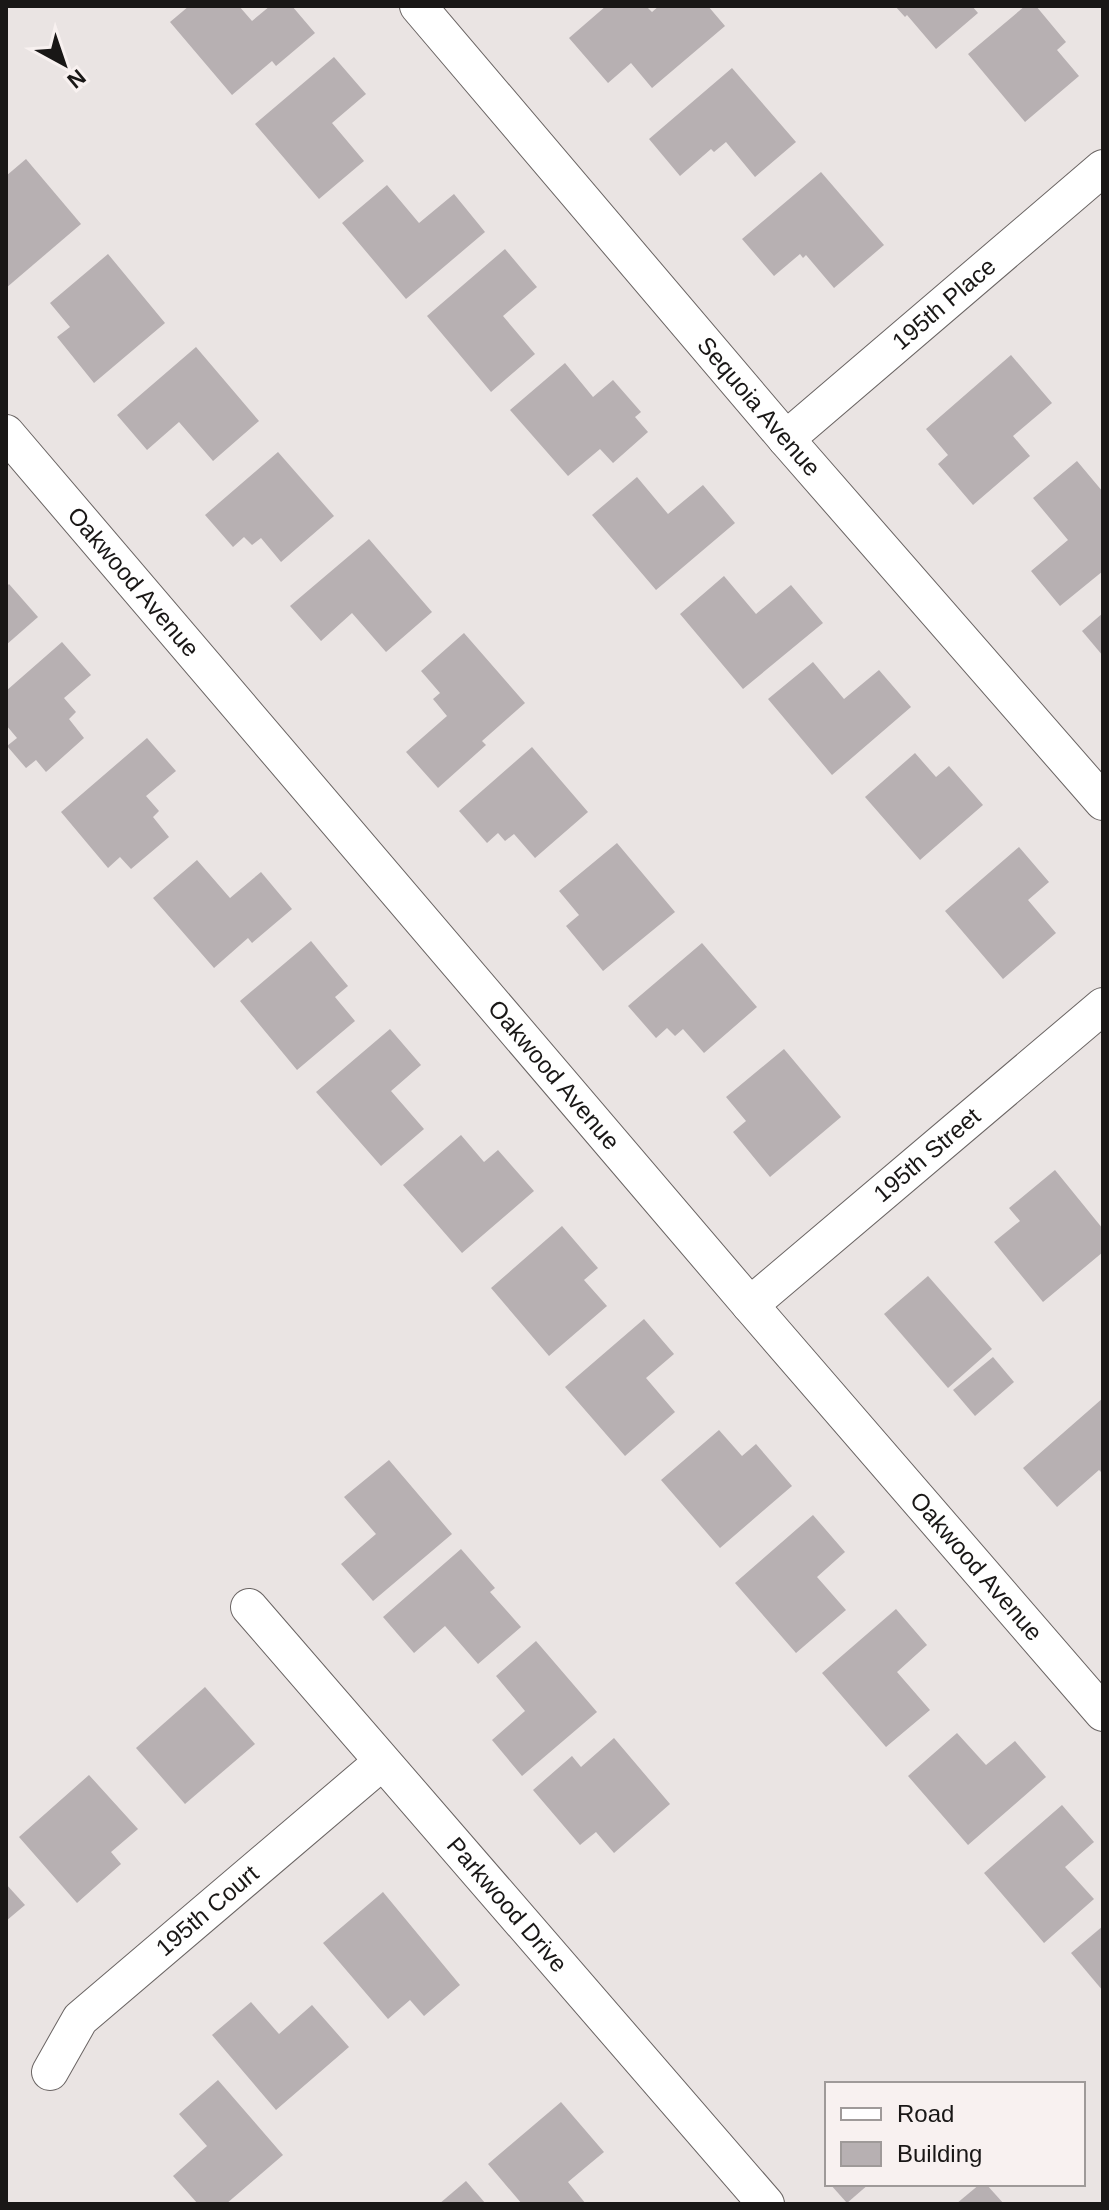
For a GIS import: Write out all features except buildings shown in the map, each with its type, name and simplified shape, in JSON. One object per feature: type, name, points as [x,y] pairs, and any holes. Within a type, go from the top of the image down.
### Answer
[{"type":"street","name":"Sequoia Avenue","points":[[418,6],[786,439],[1103,802]]},
{"type":"street","name":"195th Place","points":[[786,439],[1103,168]]},
{"type":"street","name":"Oakwood Avenue","points":[[6,433],[750,1305],[1103,1713]]},
{"type":"street","name":"195th Street","points":[[750,1305],[1103,1006]]},
{"type":"street","name":"Parkwood Drive","points":[[249,1607],[751,2199]]},
{"type":"street","name":"195th Court","points":[[50,2072],[80,2019],[382,1762]]}]
